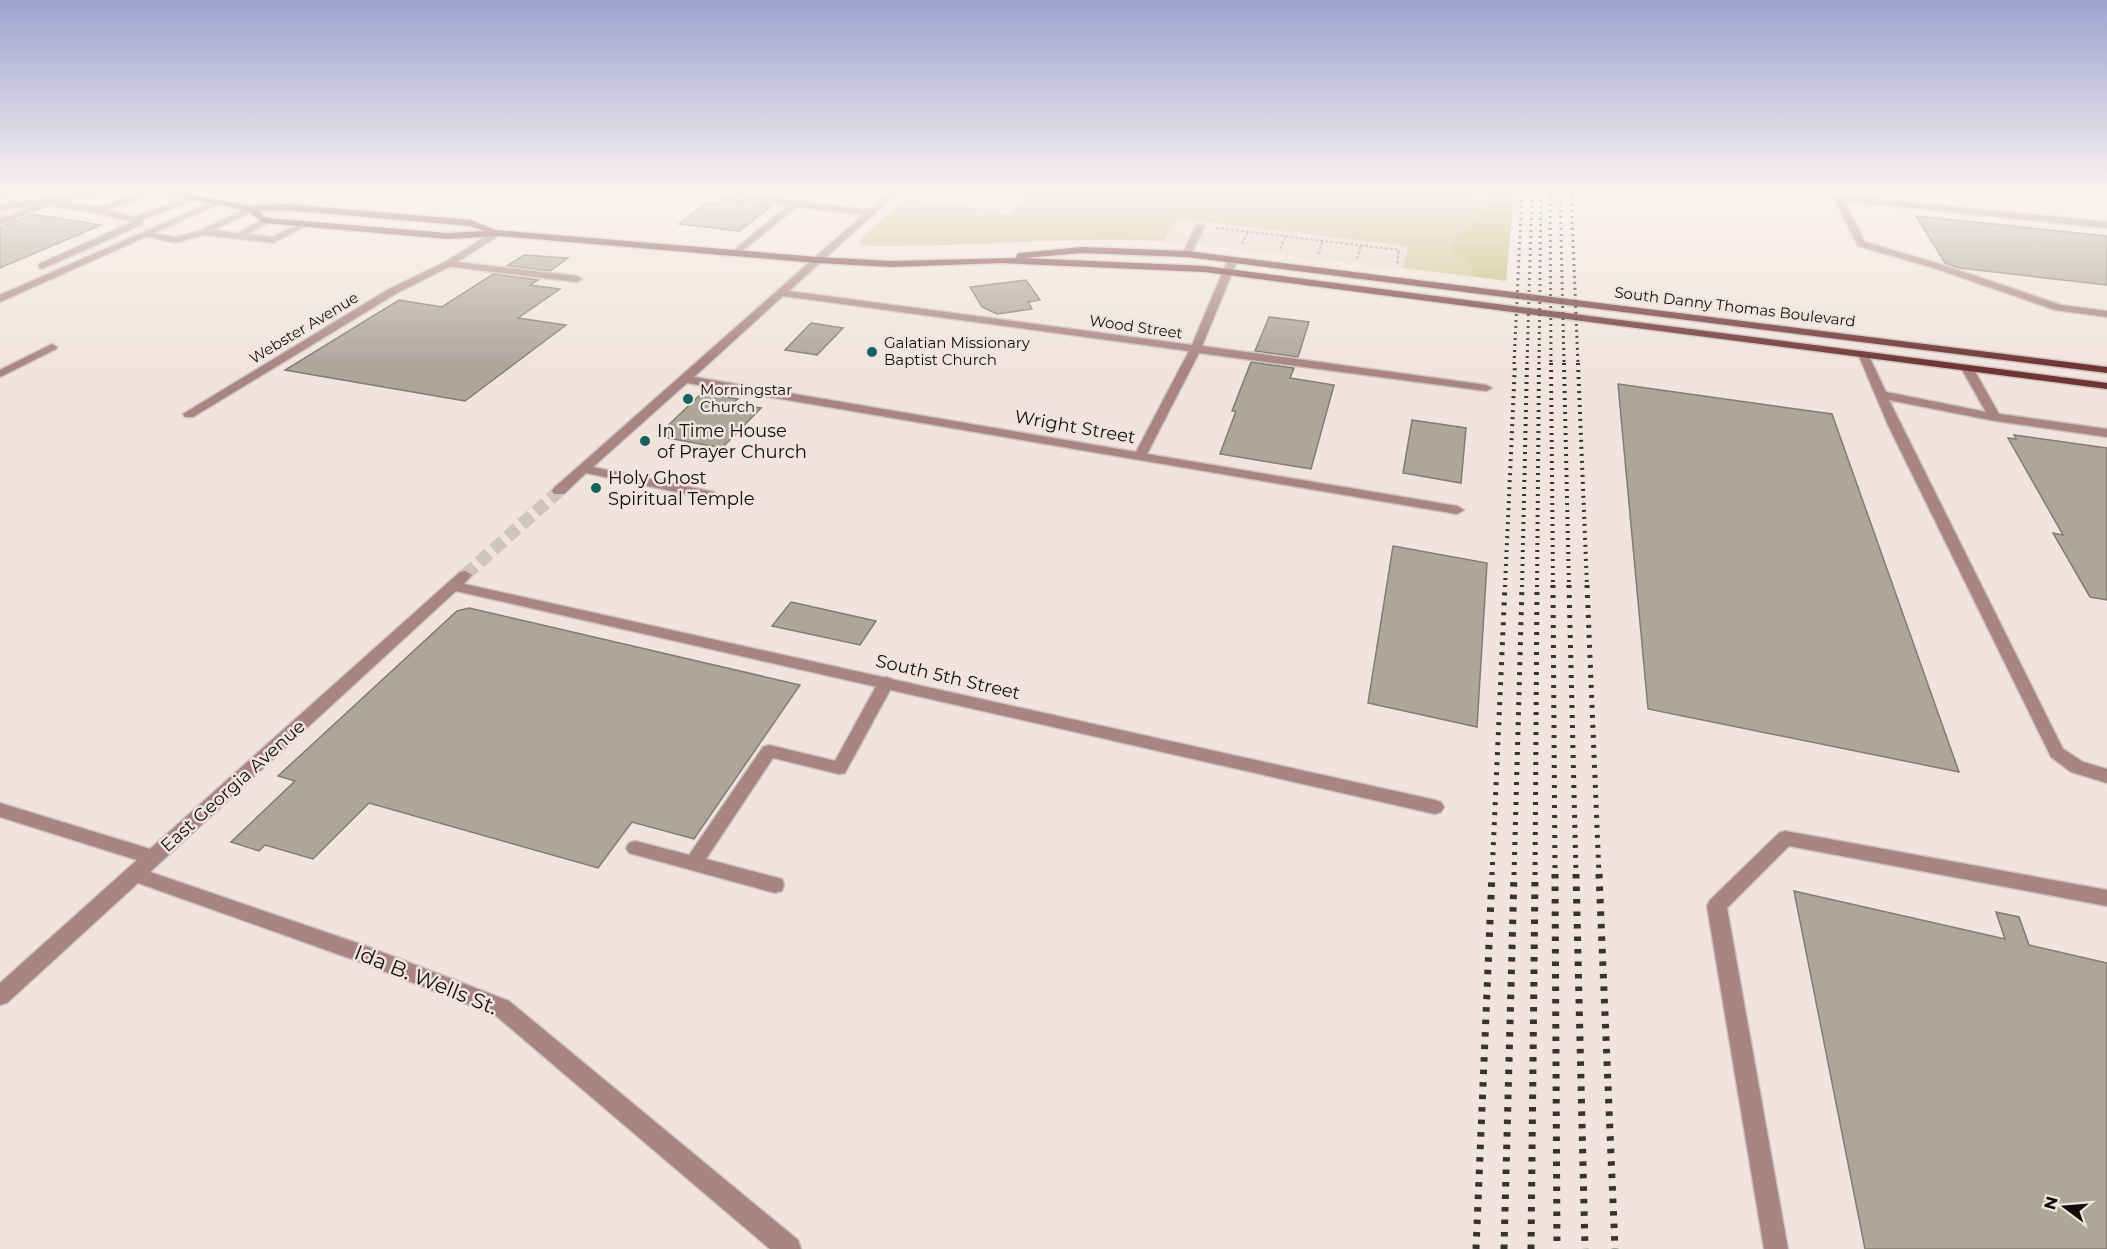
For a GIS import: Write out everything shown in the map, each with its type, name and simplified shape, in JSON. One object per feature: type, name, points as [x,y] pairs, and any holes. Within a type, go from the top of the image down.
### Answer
[{"type":"main road","name":"South Danny Thomas Boulevard","points":[[703,250],[892,264],[1000,260],[1045,264],[1157,265],[1228,271],[2107,386]]},
{"type":"main road","name":"South Danny Thomas Boulevard","points":[[1000,260],[1043,252],[1133,251],[1187,254],[2107,370]]},
{"type":"street","points":[[42,266],[77,250]]},
{"type":"street","points":[[0,299],[111,250]]},
{"type":"street","name":"Webster Avenue","points":[[189,414],[393,291],[448,264],[470,250]]},
{"type":"street","points":[[735,253],[738,250]]},
{"type":"street","points":[[558,491],[829,250]]},
{"type":"street","points":[[1187,254],[1189,250]]},
{"type":"street","points":[[1883,250],[1940,267],[2059,308],[2107,314]]},
{"type":"street","points":[[1140,456],[1195,350],[1233,259]]},
{"type":"street","points":[[448,264],[577,279]]},
{"type":"street","name":"Wood Street","points":[[783,293],[1486,388]]},
{"type":"street","points":[[0,374],[52,347]]},
{"type":"street","points":[[1863,354],[2056,753],[2077,767],[2107,776]]},
{"type":"street","points":[[1967,368],[1995,417]]},
{"type":"street","name":"Wright Street","points":[[686,379],[1457,510]]},
{"type":"street","points":[[1881,395],[1995,417],[2107,433]]},
{"type":"street","points":[[583,469],[709,495]]},
{"type":"street","name":"South 5th Street","points":[[459,580],[886,683],[1435,807]]},
{"type":"street","name":"East Georgia Avenue","points":[[0,996],[459,580]]},
{"type":"street","points":[[693,863],[769,752],[839,768],[886,683]]},
{"type":"street","points":[[0,810],[154,858]]},
{"type":"street","points":[[1776,1249],[1717,906],[1785,838],[2107,898]]},
{"type":"street","points":[[635,848],[775,885]]},
{"type":"street","name":"Ida B. Wells St.","points":[[134,874],[366,955],[502,1008],[789,1249]]},
{"type":"path","points":[[1318,255],[1320,250]]},
{"type":"path","points":[[1356,260],[1359,250]]},
{"type":"path","points":[[1396,265],[1399,250]]},
{"type":"shaded area","points":[[1243,250],[1509,250],[1506,281]]},
{"type":"shaded area","points":[[1407,250],[1452,250],[1473,266],[1470,271],[1471,276],[1403,268]]},
{"type":"shaded area","points":[[1509,250],[1506,281],[1471,276],[1470,271],[1473,266],[1452,251]]},
{"type":"building","points":[[0,250],[42,250],[0,268]]},
{"type":"building","points":[[1937,250],[2107,250],[2107,285],[1959,268],[1945,263]]},
{"type":"building","points":[[524,255],[568,258],[550,271],[507,266]]},
{"type":"building","points":[[493,274],[538,280],[530,285],[560,289],[518,318],[566,325],[465,401],[285,370],[399,300],[442,307]]},
{"type":"building","points":[[1026,280],[1040,300],[1028,302],[1032,309],[997,314],[982,307],[970,287]]},
{"type":"building","points":[[1269,317],[1309,322],[1298,357],[1255,351]]},
{"type":"building","points":[[811,323],[843,328],[817,355],[785,350]]},
{"type":"building","points":[[1251,362],[1294,368],[1290,378],[1334,385],[1311,469],[1220,454],[1236,411],[1232,411]]},
{"type":"building","points":[[1618,384],[1832,414],[1959,772],[1648,709]]},
{"type":"building","points":[[702,393],[738,399],[734,402],[737,404],[761,408],[722,448],[657,436]]},
{"type":"building","points":[[1412,420],[1466,428],[1461,483],[1403,473]]},
{"type":"building","points":[[2014,435],[2107,448],[2107,600],[2090,597],[2053,533],[2063,535],[2008,438],[2016,439]]},
{"type":"building","points":[[1393,546],[1487,563],[1477,727],[1368,703]]},
{"type":"building","points":[[791,602],[876,621],[860,645],[772,626]]},
{"type":"building","points":[[469,608],[800,685],[694,839],[632,822],[598,868],[369,803],[313,859],[265,845],[259,851],[231,842],[295,781],[278,776],[457,611]]},
{"type":"building","points":[[1794,891],[2005,939],[1996,912],[2019,917],[2029,945],[2107,963],[2107,1249],[1865,1249]]},
{"type":"tunnel","points":[[465,575],[559,491]]},
{"type":"railway","points":[[1514,364],[1519,250]]},
{"type":"railway","points":[[1527,364],[1530,250]]},
{"type":"railway","points":[[1539,364],[1540,250]]},
{"type":"railway","points":[[1550,250],[1551,364]]},
{"type":"railway","points":[[1561,250],[1564,364]]},
{"type":"railway","points":[[1573,250],[1578,364]]},
{"type":"railway","points":[[1505,587],[1515,363]]},
{"type":"railway","points":[[1522,587],[1527,363]]},
{"type":"railway","points":[[1537,587],[1539,363]]},
{"type":"railway","points":[[1551,363],[1553,587]]},
{"type":"railway","points":[[1564,363],[1569,587]]},
{"type":"railway","points":[[1578,363],[1587,587]]},
{"type":"railway","points":[[1492,875],[1505,585]]},
{"type":"railway","points":[[1514,875],[1522,585]]},
{"type":"railway","points":[[1535,875],[1537,585]]},
{"type":"railway","points":[[1553,585],[1555,875]]},
{"type":"railway","points":[[1569,585],[1576,875]]},
{"type":"railway","points":[[1587,585],[1599,875]]},
{"type":"railway","points":[[1476,1249],[1492,874]]},
{"type":"railway","points":[[1504,1249],[1514,874]]},
{"type":"railway","points":[[1531,1249],[1535,874]]},
{"type":"railway","points":[[1555,874],[1557,1249]]},
{"type":"railway","points":[[1576,874],[1585,1249]]},
{"type":"railway","points":[[1599,874],[1615,1249]]},
{"type":"place","name":"Galatian Missionary Baptist Church","points":[[872,352]]},
{"type":"place","name":"Morningstar Church","points":[[688,399]]},
{"type":"place","name":"In Time House of Prayer Church","points":[[645,441]]},
{"type":"place","name":"Holy Ghost Spiritual Temple","points":[[596,488]]}]
